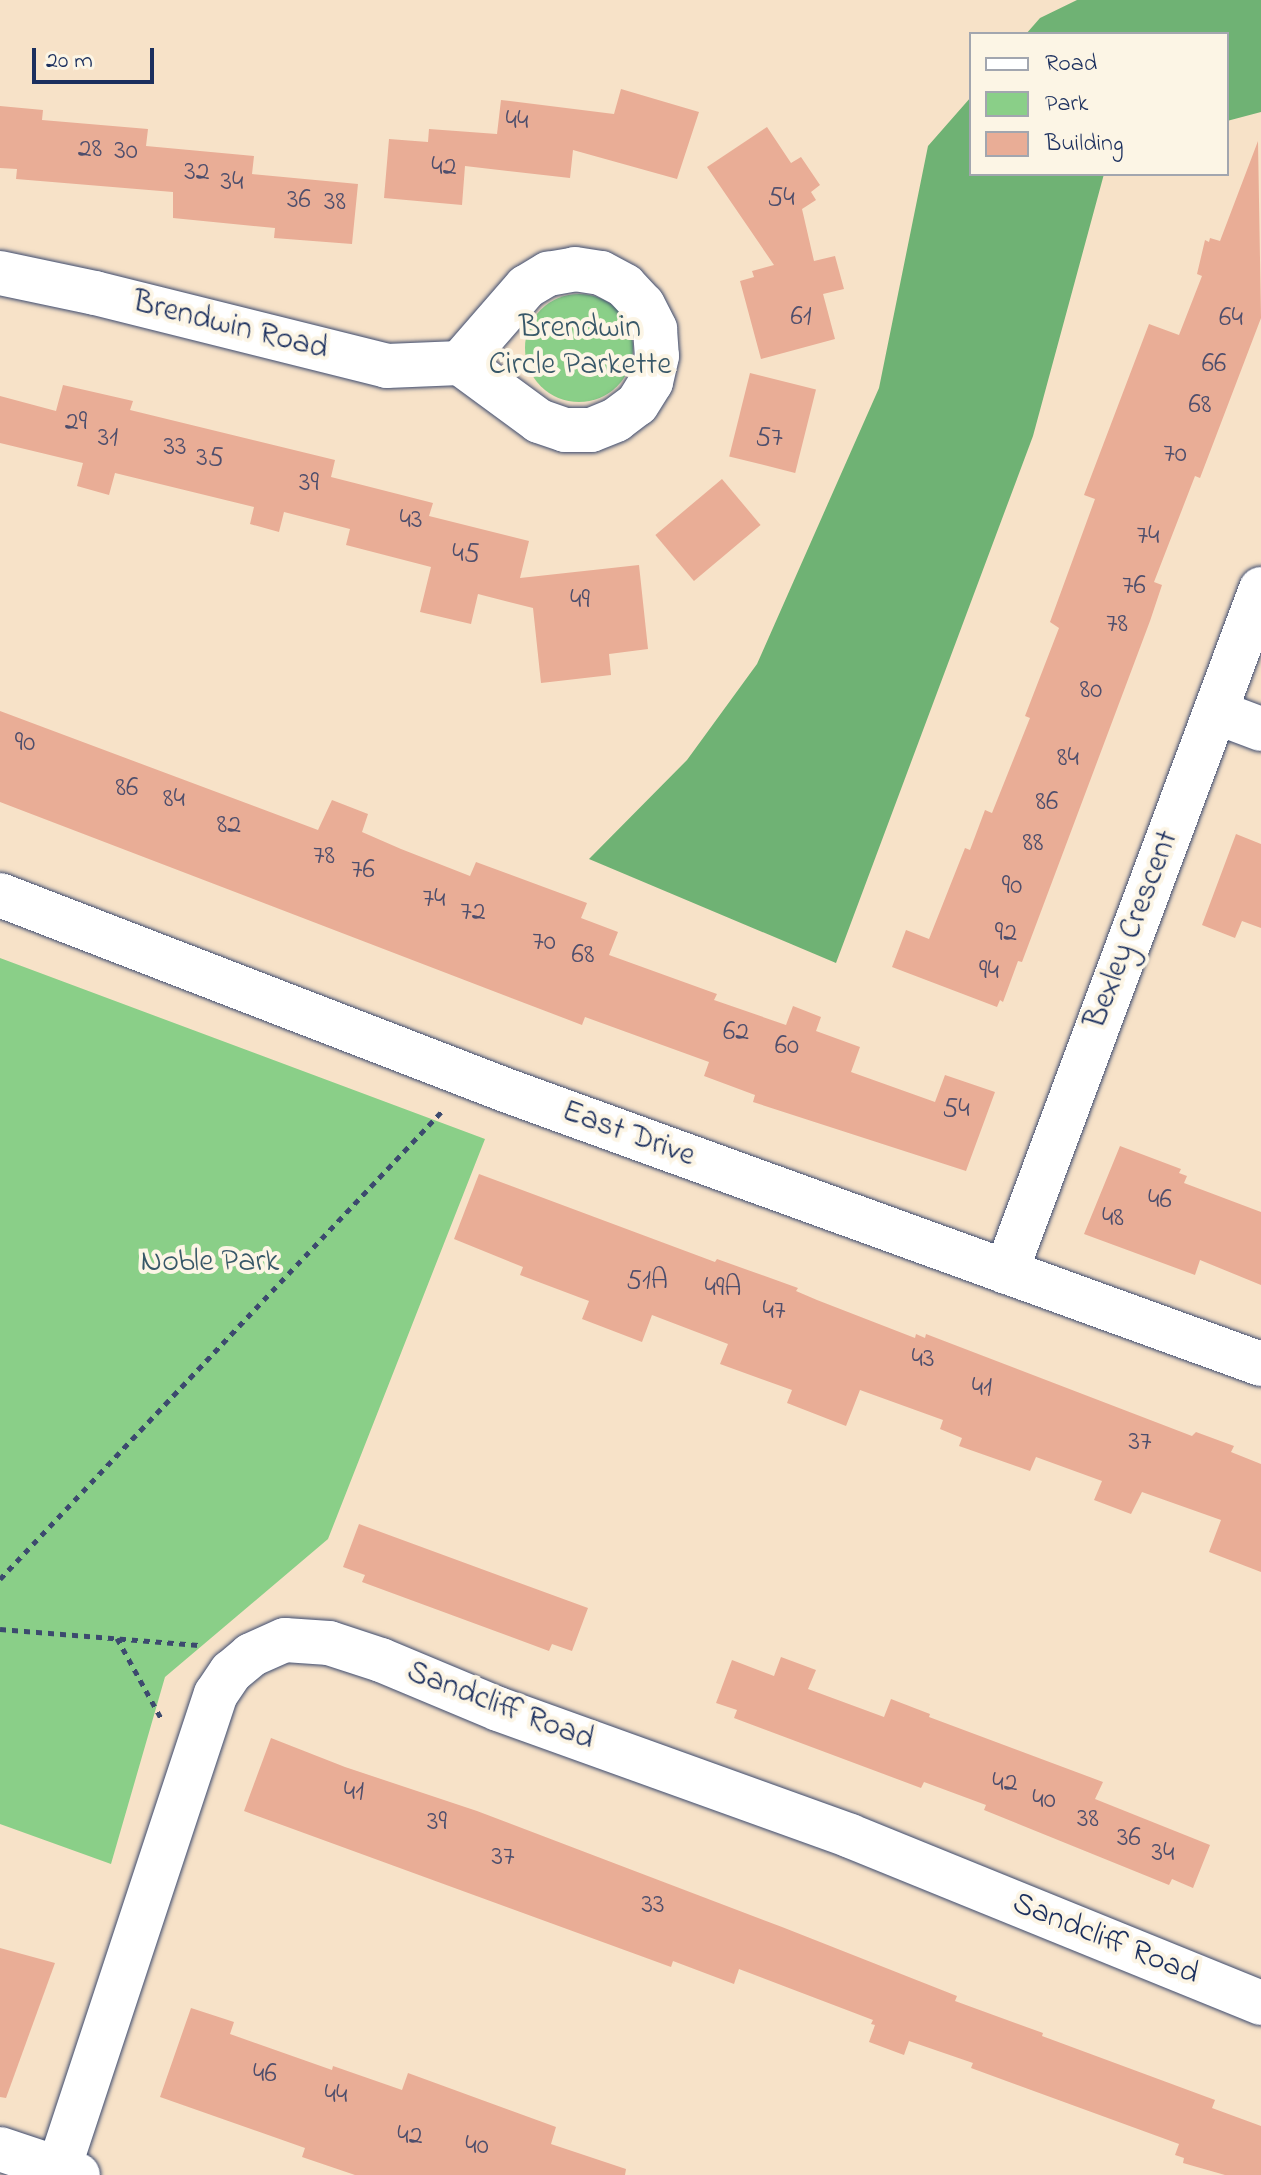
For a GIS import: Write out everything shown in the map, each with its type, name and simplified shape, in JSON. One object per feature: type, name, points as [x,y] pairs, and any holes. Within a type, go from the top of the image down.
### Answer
[{"type":"street","name":"Brendwin Road","points":[[0,273],[95,293],[387,366],[460,363]]},
{"type":"street","name":"Bexley Crescent","points":[[1006,1272],[1261,589]]},
{"type":"street","points":[[1216,712],[1261,729]]},
{"type":"street","name":"East Drive","points":[[0,895],[474,1078],[1261,1364]]},
{"type":"street","name":"Sandcliff Road","points":[[69,2171],[207,1715],[231,1672],[251,1655],[285,1640],[305,1639],[381,1660],[498,1709],[850,1836],[1261,2003]]},
{"type":"street","points":[[0,2149],[69,2171]]},
{"type":"path","points":[[0,1579],[474,1078]]},
{"type":"path","points":[[0,1629],[210,1645],[251,1655]]},
{"type":"path","points":[[116,1637],[164,1723]]},
{"type":"green space","points":[[1077,0],[1261,0],[1261,112],[1229,120],[1229,32],[1028,32],[1040,18]]},
{"type":"green space","points":[[969,99],[969,176],[1103,176],[1033,436],[836,963],[589,859],[687,760],[757,664],[879,388],[928,146]]},
{"type":"green space","name":"Brendwin Circle Parkette","points":[[579,294],[600,298],[617,310],[629,327],[633,348],[629,369],[617,386],[600,398],[579,402],[558,398],[541,386],[529,369],[525,348],[529,327],[541,310],[558,298]]},
{"type":"green space","name":"Noble Park","points":[[0,958],[485,1139],[328,1539],[165,1677],[111,1864],[0,1824]]},
{"type":"building","points":[[621,89],[699,112],[677,179],[573,150],[570,178],[465,166],[462,205],[384,198],[389,139],[428,142],[429,129],[497,134],[501,100],[614,114]]},
{"type":"building","points":[[0,106],[43,110],[42,120],[148,129],[146,146],[254,156],[252,174],[358,184],[352,244],[274,238],[275,228],[173,218],[173,192],[16,179],[17,169],[0,168]]},
{"type":"building","points":[[767,127],[791,163],[801,157],[820,185],[811,192],[816,200],[802,209],[814,261],[835,256],[844,289],[823,294],[835,339],[761,359],[740,281],[754,277],[752,271],[774,265],[707,167]]},
{"type":"building","points":[[1258,141],[1261,318],[1200,478],[1195,476],[1154,582],[1162,585],[1150,621],[1022,962],[1018,961],[1003,1002],[1000,1000],[997,1007],[892,967],[906,930],[929,939],[965,848],[970,850],[985,810],[992,813],[1030,718],[1025,716],[1059,628],[1050,622],[1095,499],[1084,495],[1149,324],[1179,335],[1202,276],[1197,274],[1205,240],[1220,241]]},
{"type":"building","points":[[750,373],[816,389],[795,473],[729,456]]},
{"type":"building","points":[[63,385],[133,401],[130,410],[335,460],[331,477],[433,503],[429,516],[529,541],[520,578],[639,565],[648,649],[609,654],[611,675],[541,683],[533,608],[478,594],[471,624],[420,612],[431,567],[346,545],[350,529],[284,512],[279,532],[250,524],[254,507],[115,473],[109,495],[77,486],[83,463],[0,443],[0,396],[56,411]]},
{"type":"building","points":[[722,479],[761,525],[694,581],[655,535]]},
{"type":"building","points":[[0,711],[318,830],[332,800],[368,814],[362,832],[401,849],[470,876],[476,862],[587,903],[581,918],[618,932],[609,955],[717,994],[714,1000],[786,1025],[793,1006],[821,1017],[816,1031],[860,1047],[851,1072],[935,1102],[945,1075],[995,1092],[966,1171],[753,1102],[755,1095],[704,1076],[709,1062],[585,1017],[582,1025],[0,802]]},
{"type":"building","points":[[1236,834],[1261,844],[1261,928],[1242,921],[1235,938],[1202,925]]},
{"type":"building","points":[[1120,1146],[1181,1169],[1179,1173],[1187,1176],[1184,1183],[1261,1212],[1261,1285],[1200,1260],[1195,1275],[1084,1234]]},
{"type":"building","points":[[479,1174],[715,1262],[717,1259],[798,1288],[796,1291],[915,1338],[916,1334],[925,1338],[926,1334],[1192,1436],[1196,1432],[1234,1446],[1231,1452],[1261,1464],[1261,1572],[1209,1552],[1221,1520],[1142,1492],[1131,1514],[1094,1500],[1102,1481],[1036,1457],[1030,1471],[959,1446],[962,1438],[940,1429],[943,1420],[860,1390],[846,1426],[787,1403],[792,1390],[720,1364],[728,1344],[652,1315],[642,1342],[582,1319],[589,1301],[520,1275],[523,1267],[454,1239]]},
{"type":"building","points":[[359,1524],[588,1608],[572,1651],[552,1644],[549,1651],[362,1582],[365,1575],[343,1567]]},
{"type":"building","points":[[781,1657],[816,1670],[808,1689],[884,1717],[891,1699],[930,1714],[929,1717],[1103,1782],[1095,1799],[1210,1845],[1193,1888],[1172,1879],[1169,1885],[984,1810],[986,1805],[924,1782],[921,1788],[734,1718],[737,1710],[716,1703],[732,1660],[774,1676]]},
{"type":"building","points":[[271,1738],[345,1767],[477,1811],[782,1927],[957,1996],[955,2001],[1043,2033],[1042,2036],[1215,2100],[1212,2108],[1261,2126],[1261,2175],[1225,2175],[1183,2163],[1184,2158],[1175,2155],[1179,2144],[971,2068],[973,2063],[909,2041],[904,2055],[869,2042],[875,2025],[871,2024],[873,2020],[739,1969],[734,1984],[673,1961],[671,1967],[244,1811]]},
{"type":"building","points":[[0,1948],[55,1963],[6,2098],[0,2097]]},
{"type":"building","points":[[191,2008],[234,2022],[230,2034],[332,2070],[333,2066],[402,2090],[408,2073],[556,2127],[551,2144],[626,2169],[625,2175],[355,2175],[302,2157],[305,2148],[160,2097]]}]
